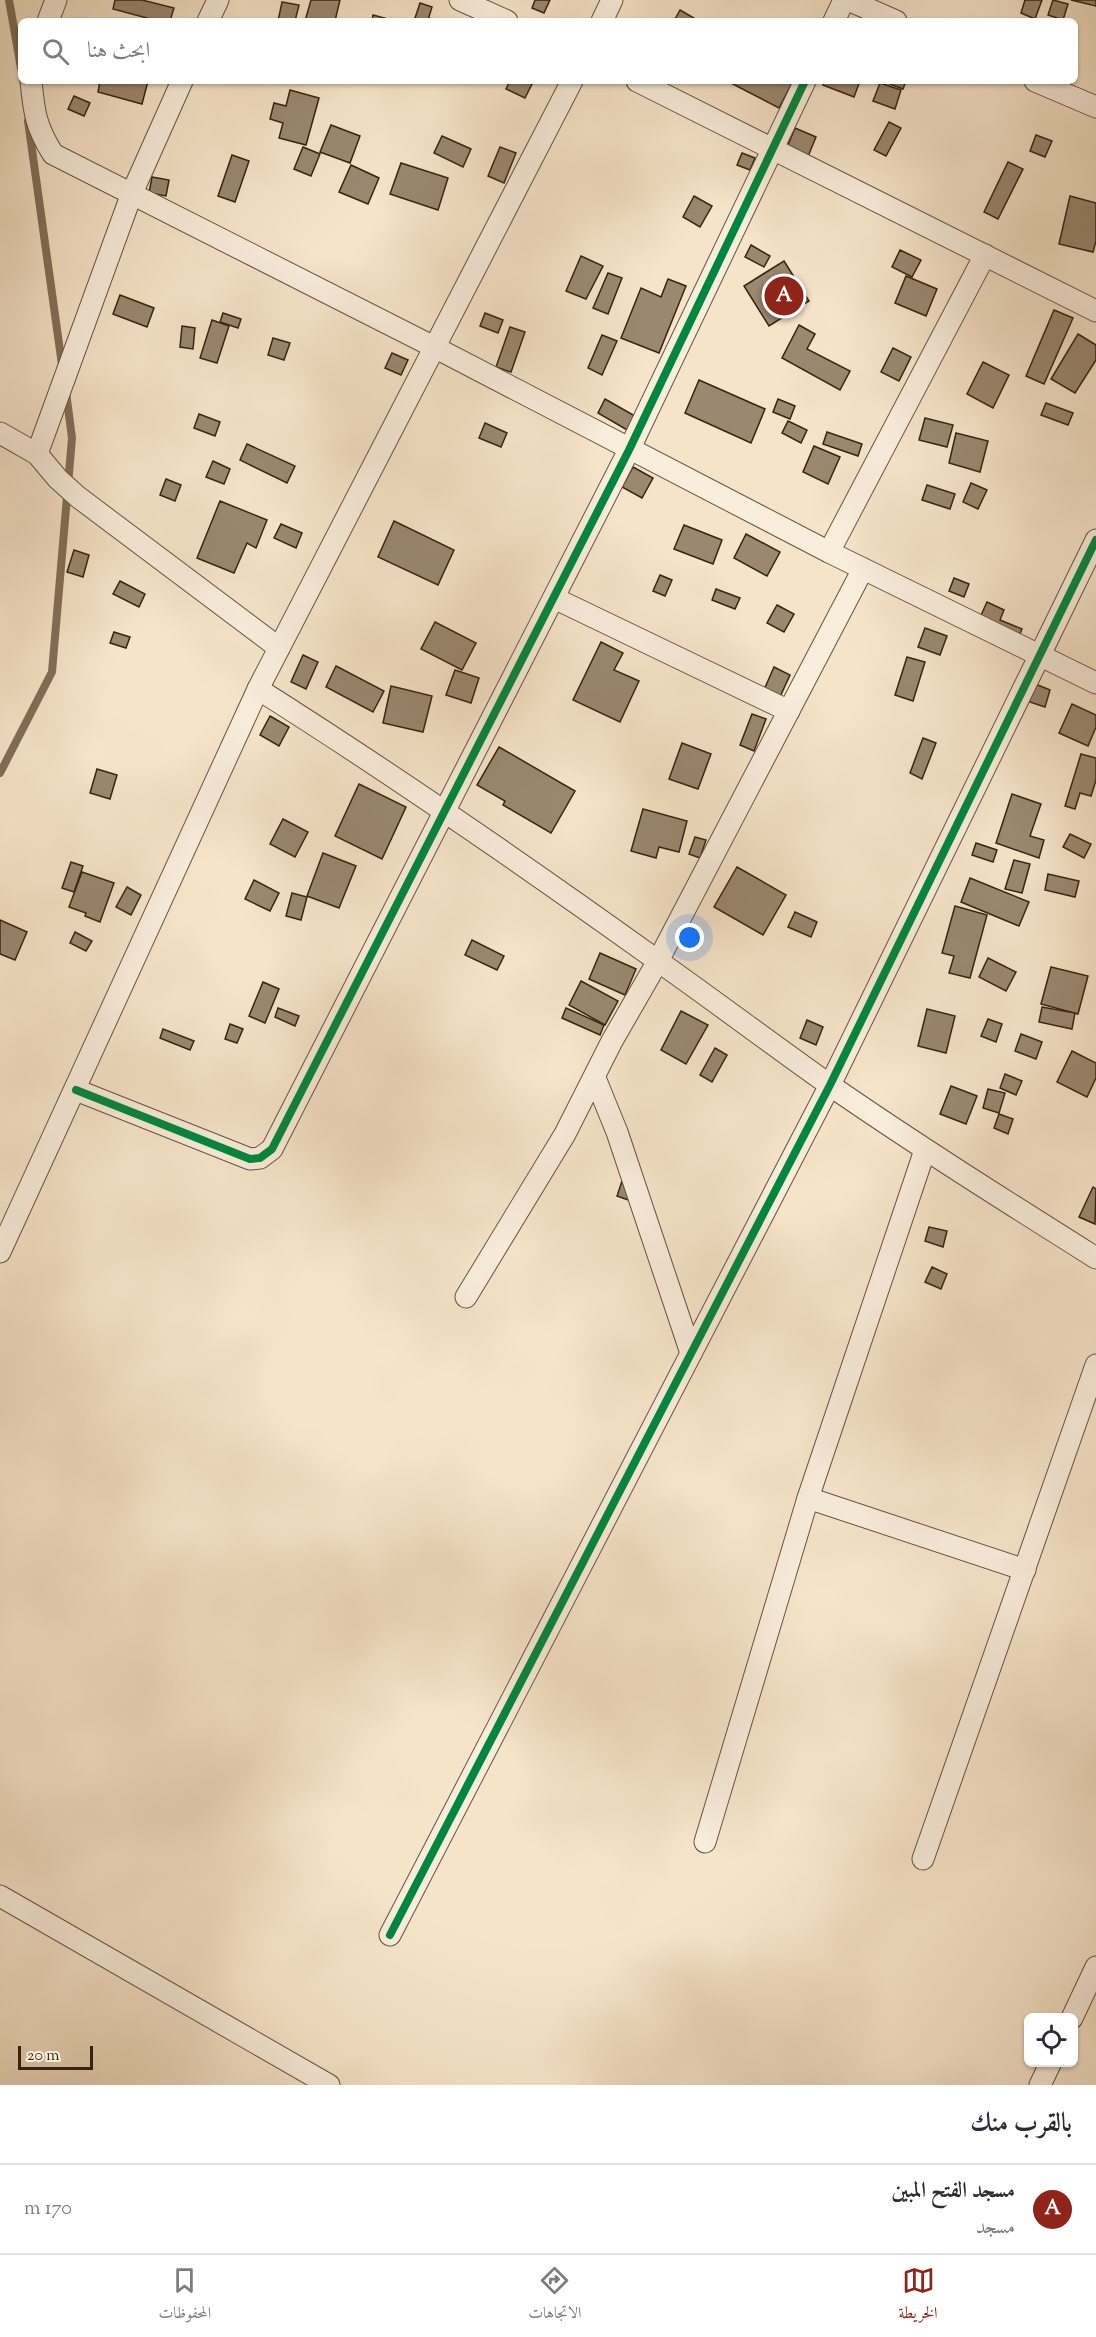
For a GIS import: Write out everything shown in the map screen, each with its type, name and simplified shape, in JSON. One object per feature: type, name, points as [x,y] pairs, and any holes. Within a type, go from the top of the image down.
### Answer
[{"type":"street","points":[[49,18],[56,0]]},
{"type":"street","points":[[209,18],[218,0]]},
{"type":"street","points":[[460,0],[500,18]]},
{"type":"street","points":[[603,18],[612,0]]},
{"type":"street","points":[[836,18],[846,0],[889,18]]},
{"type":"street","points":[[31,84],[33,110],[40,133],[52,154],[434,347],[862,569],[1096,683]]},
{"type":"street","points":[[37,454],[132,193],[181,84]]},
{"type":"street","points":[[0,1252],[258,689],[570,84]]},
{"type":"street","points":[[643,84],[1096,311]]},
{"type":"street","points":[[76,1090],[250,1159],[260,1158],[272,1149],[629,450],[803,84]]},
{"type":"street","points":[[1042,84],[1096,107]]},
{"type":"street","points":[[830,552],[985,255]]},
{"type":"street","points":[[0,433],[37,454],[58,479],[78,497],[279,648]]},
{"type":"street","points":[[390,1935],[830,1085],[1096,540]]},
{"type":"street","points":[[466,1297],[565,1134],[612,1041],[658,961],[862,569]]},
{"type":"street","points":[[554,598],[789,711]]},
{"type":"street","points":[[258,689],[353,749],[925,1150],[1096,1258]]},
{"type":"street","points":[[595,1078],[648,1219],[691,1353]]},
{"type":"street","points":[[705,1842],[808,1498],[925,1150]]},
{"type":"street","points":[[923,1859],[1096,1365]]},
{"type":"street","points":[[808,1498],[1025,1570]]},
{"type":"street","points":[[0,1896],[329,2085]]},
{"type":"street","points":[[1074,2013],[1096,1967]]},
{"type":"street","points":[[1040,2085],[1049,2067]]},
{"type":"building","points":[[115,0],[142,0],[174,8],[171,18],[147,18],[113,9]]},
{"type":"building","points":[[311,0],[340,0],[336,18],[306,18]]},
{"type":"building","points":[[535,0],[550,0],[544,13],[532,8]]},
{"type":"building","points":[[1025,0],[1042,0],[1035,18],[1021,13]]},
{"type":"building","points":[[1053,0],[1068,4],[1064,18],[1048,15]]},
{"type":"building","points":[[1071,0],[1096,0],[1096,6]]},
{"type":"building","points":[[282,2],[299,5],[296,18],[279,18]]},
{"type":"building","points":[[420,3],[432,7],[429,18],[415,18]]},
{"type":"building","points":[[680,10],[694,18],[676,18]]},
{"type":"building","points":[[99,84],[147,84],[142,104],[98,92]]},
{"type":"building","points":[[508,84],[532,84],[525,98],[506,89]]},
{"type":"building","points":[[733,84],[791,84],[779,108]]},
{"type":"building","points":[[824,84],[859,84],[854,97]]},
{"type":"building","points":[[880,84],[901,90],[895,109],[873,101]]},
{"type":"building","points":[[890,84],[905,84],[903,89]]},
{"type":"building","points":[[290,90],[319,98],[306,145],[279,138],[283,123],[270,119],[274,103],[286,106]]},
{"type":"building","points":[[74,96],[90,103],[84,116],[68,109]]},
{"type":"building","points":[[889,122],[901,128],[886,156],[874,150]]},
{"type":"building","points":[[331,125],[360,136],[350,163],[320,152]]},
{"type":"building","points":[[795,128],[816,137],[807,159],[786,150]]},
{"type":"building","points":[[1036,135],[1052,141],[1045,157],[1030,151]]},
{"type":"building","points":[[442,136],[471,149],[463,167],[434,153]]},
{"type":"building","points":[[303,147],[320,154],[311,176],[294,169]]},
{"type":"building","points":[[500,147],[516,153],[504,183],[488,176]]},
{"type":"building","points":[[742,153],[755,158],[750,170],[737,165]]},
{"type":"building","points":[[232,155],[249,161],[235,202],[218,196]]},
{"type":"building","points":[[1008,162],[1023,169],[998,219],[984,212]]},
{"type":"building","points":[[401,163],[448,178],[438,210],[390,194]]},
{"type":"building","points":[[351,165],[379,178],[368,204],[339,192]]},
{"type":"building","points":[[152,177],[169,180],[166,196],[149,193]]},
{"type":"building","points":[[694,196],[712,206],[700,227],[683,217]]},
{"type":"building","points":[[1070,196],[1096,203],[1096,241],[1093,252],[1059,244]]},
{"type":"building","points":[[751,245],[770,256],[764,267],[745,257]]},
{"type":"building","points":[[900,250],[921,260],[912,277],[892,267]]},
{"type":"building","points":[[581,256],[603,266],[586,299],[566,291]]},
{"type":"building","points":[[784,261],[809,301],[769,326],[744,286]]},
{"type":"building","points":[[608,273],[622,278],[608,314],[593,308]]},
{"type":"building","points":[[906,276],[937,289],[926,316],[895,303]]},
{"type":"building","points":[[668,279],[686,286],[659,353],[621,338],[641,288],[661,297]]},
{"type":"building","points":[[120,295],[154,308],[147,327],[113,314]]},
{"type":"building","points":[[1054,310],[1073,318],[1044,384],[1026,376]]},
{"type":"building","points":[[223,313],[241,319],[238,328],[220,322]]},
{"type":"building","points":[[485,313],[503,320],[498,333],[480,326]]},
{"type":"building","points":[[212,320],[229,326],[217,363],[200,358]]},
{"type":"building","points":[[799,325],[815,334],[807,349],[850,371],[840,390],[782,358]]},
{"type":"building","points":[[182,326],[195,328],[193,349],[180,347]]},
{"type":"building","points":[[510,327],[525,332],[511,372],[496,367]]},
{"type":"building","points":[[1078,334],[1096,345],[1096,360],[1075,393],[1051,379]]},
{"type":"building","points":[[602,335],[617,341],[602,375],[588,368]]},
{"type":"building","points":[[273,338],[290,343],[284,360],[268,355]]},
{"type":"building","points":[[893,348],[911,357],[899,381],[881,372]]},
{"type":"building","points":[[392,353],[408,360],[401,375],[385,368]]},
{"type":"building","points":[[983,362],[1009,375],[993,408],[967,394]]},
{"type":"building","points":[[699,380],[765,409],[751,443],[685,413]]},
{"type":"building","points":[[605,399],[642,420],[634,434],[598,413]]},
{"type":"building","points":[[778,399],[795,406],[790,419],[773,412]]},
{"type":"building","points":[[1046,403],[1073,413],[1068,425],[1041,415]]},
{"type":"building","points":[[199,414],[220,422],[215,436],[194,428]]},
{"type":"building","points":[[925,418],[953,425],[947,447],[919,440]]},
{"type":"building","points":[[788,421],[807,430],[801,443],[782,433]]},
{"type":"building","points":[[485,423],[507,433],[501,447],[479,438]]},
{"type":"building","points":[[827,432],[862,444],[858,456],[823,444]]},
{"type":"building","points":[[956,433],[988,441],[980,472],[949,463]]},
{"type":"building","points":[[247,444],[295,466],[287,483],[240,460]]},
{"type":"building","points":[[814,446],[840,457],[828,484],[803,472]]},
{"type":"building","points":[[213,461],[230,469],[224,484],[206,477]]},
{"type":"building","points":[[633,467],[653,478],[642,498],[622,487]]},
{"type":"building","points":[[166,479],[181,485],[175,501],[160,495]]},
{"type":"building","points":[[971,483],[987,490],[978,509],[963,502]]},
{"type":"building","points":[[927,485],[955,494],[950,509],[922,500]]},
{"type":"building","points":[[220,501],[267,520],[256,548],[247,543],[234,573],[197,558]]},
{"type":"building","points":[[394,521],[454,550],[438,585],[378,557]]},
{"type":"building","points":[[281,524],[302,533],[296,548],[274,538]]},
{"type":"building","points":[[684,525],[722,540],[713,564],[674,549]]},
{"type":"building","points":[[746,534],[780,552],[767,576],[734,558]]},
{"type":"building","points":[[74,550],[89,555],[83,577],[67,572]]},
{"type":"building","points":[[660,575],[672,580],[665,596],[653,591]]},
{"type":"building","points":[[954,578],[969,584],[964,597],[949,591]]},
{"type":"building","points":[[120,581],[145,594],[139,607],[113,594]]},
{"type":"building","points":[[716,589],[740,598],[735,609],[712,600]]},
{"type":"building","points":[[987,602],[1004,610],[1000,620],[1022,629],[1017,641],[977,624]]},
{"type":"building","points":[[777,605],[794,614],[784,632],[767,623]]},
{"type":"building","points":[[435,622],[476,643],[462,670],[421,649]]},
{"type":"building","points":[[925,628],[947,636],[940,655],[918,647]]},
{"type":"building","points":[[114,632],[130,637],[126,648],[110,643]]},
{"type":"building","points":[[601,642],[623,653],[614,670],[639,681],[620,722],[573,700]]},
{"type":"building","points":[[303,655],[318,662],[306,689],[291,682]]},
{"type":"building","points":[[907,657],[925,662],[913,701],[895,695]]},
{"type":"building","points":[[336,666],[384,691],[373,712],[326,687]]},
{"type":"building","points":[[774,667],[790,675],[779,699],[763,692]]},
{"type":"building","points":[[455,670],[479,678],[471,703],[446,695]]},
{"type":"building","points":[[1033,683],[1050,690],[1045,707],[1027,701]]},
{"type":"building","points":[[391,686],[432,696],[423,732],[383,723]]},
{"type":"building","points":[[1072,704],[1096,715],[1096,727],[1088,746],[1059,733]]},
{"type":"building","points":[[752,714],[766,719],[754,751],[740,745]]},
{"type":"building","points":[[270,716],[289,727],[279,746],[260,735]]},
{"type":"building","points":[[923,738],[936,743],[922,779],[910,773]]},
{"type":"building","points":[[682,743],[711,754],[698,789],[669,779]]},
{"type":"building","points":[[499,747],[575,791],[551,833],[503,805],[505,801],[477,785]]},
{"type":"building","points":[[1081,754],[1096,758],[1096,780],[1091,796],[1080,793],[1075,809],[1065,806]]},
{"type":"building","points":[[97,769],[117,775],[110,799],[90,793]]},
{"type":"building","points":[[359,784],[406,807],[382,859],[335,836]]},
{"type":"building","points":[[1012,794],[1041,804],[1030,836],[1044,840],[1039,858],[996,843]]},
{"type":"building","points":[[643,809],[687,821],[679,852],[659,847],[656,858],[631,851]]},
{"type":"building","points":[[283,819],[308,832],[295,857],[270,844]]},
{"type":"building","points":[[1070,834],[1091,844],[1084,858],[1063,847]]},
{"type":"building","points":[[695,837],[706,840],[700,858],[689,854]]},
{"type":"building","points":[[976,843],[997,850],[993,862],[972,855]]},
{"type":"building","points":[[323,853],[356,866],[339,908],[307,896]]},
{"type":"building","points":[[1014,860],[1030,864],[1022,893],[1005,889]]},
{"type":"building","points":[[71,862],[83,866],[74,892],[62,888]]},
{"type":"building","points":[[737,867],[786,895],[763,935],[714,907]]},
{"type":"building","points":[[82,872],[114,883],[100,922],[85,916],[86,913],[69,907]]},
{"type":"building","points":[[1048,874],[1079,881],[1075,897],[1045,890]]},
{"type":"building","points":[[970,878],[1029,902],[1019,926],[961,902]]},
{"type":"building","points":[[254,880],[279,893],[270,911],[245,899]]},
{"type":"building","points":[[127,887],[141,895],[131,915],[116,907]]},
{"type":"building","points":[[292,893],[307,897],[301,920],[286,916]]},
{"type":"building","points":[[955,906],[987,915],[970,978],[949,973],[954,956],[942,953]]},
{"type":"building","points":[[795,912],[817,922],[811,937],[788,927]]},
{"type":"building","points":[[0,920],[27,932],[15,960],[0,954]]},
{"type":"building","points":[[75,932],[92,941],[86,951],[70,943]]},
{"type":"building","points":[[472,940],[504,956],[497,970],[465,955]]},
{"type":"building","points":[[600,953],[636,969],[625,995],[589,979]]},
{"type":"building","points":[[988,958],[1016,972],[1006,991],[979,977]]},
{"type":"building","points":[[1051,967],[1088,976],[1078,1014],[1041,1004]]},
{"type":"building","points":[[581,981],[618,1001],[605,1025],[569,1005]]},
{"type":"building","points":[[263,982],[279,989],[265,1023],[249,1016]]},
{"type":"building","points":[[1042,1007],[1075,1013],[1072,1029],[1039,1022]]},
{"type":"building","points":[[278,1008],[299,1016],[295,1026],[275,1017]]},
{"type":"building","points":[[566,1008],[604,1025],[600,1035],[562,1018]]},
{"type":"building","points":[[927,1009],[955,1016],[946,1053],[918,1046]]},
{"type":"building","points":[[681,1011],[708,1025],[686,1064],[661,1050]]},
{"type":"building","points":[[988,1019],[1002,1024],[996,1042],[981,1036]]},
{"type":"building","points":[[807,1020],[823,1027],[816,1045],[800,1038]]},
{"type":"building","points":[[230,1024],[243,1029],[237,1043],[225,1039]]},
{"type":"building","points":[[163,1029],[194,1041],[190,1050],[160,1038]]},
{"type":"building","points":[[1021,1034],[1042,1042],[1036,1059],[1015,1051]]},
{"type":"building","points":[[715,1048],[727,1055],[712,1082],[700,1075]]},
{"type":"building","points":[[1072,1051],[1096,1063],[1096,1078],[1087,1097],[1057,1082]]},
{"type":"building","points":[[1005,1074],[1022,1081],[1016,1095],[1000,1088]]},
{"type":"building","points":[[951,1086],[977,1096],[966,1124],[940,1114]]},
{"type":"building","points":[[988,1089],[1005,1093],[999,1113],[983,1108]]},
{"type":"building","points":[[999,1114],[1013,1119],[1008,1134],[994,1128]]},
{"type":"building","points":[[622,1181],[631,1201],[617,1196]]},
{"type":"building","points":[[1093,1187],[1096,1189],[1095,1224],[1079,1217]]},
{"type":"building","points":[[929,1227],[947,1231],[943,1247],[925,1241]]},
{"type":"building","points":[[932,1267],[947,1274],[941,1289],[925,1282]]},
{"type":"waterway","points":[[9,0],[18,51]]},
{"type":"waterway","points":[[28,121],[62,365]]},
{"type":"waterway","points":[[0,773],[52,672],[72,438],[66,392]]},
{"type":"cycle path","points":[[76,1090],[250,1159],[260,1158],[272,1149],[629,450],[804,84]]},
{"type":"cycle path","points":[[390,1935],[830,1085],[1096,540]]},
{"type":"place","name":"مسجد الفتح المبين","points":[[784,296]]}]
